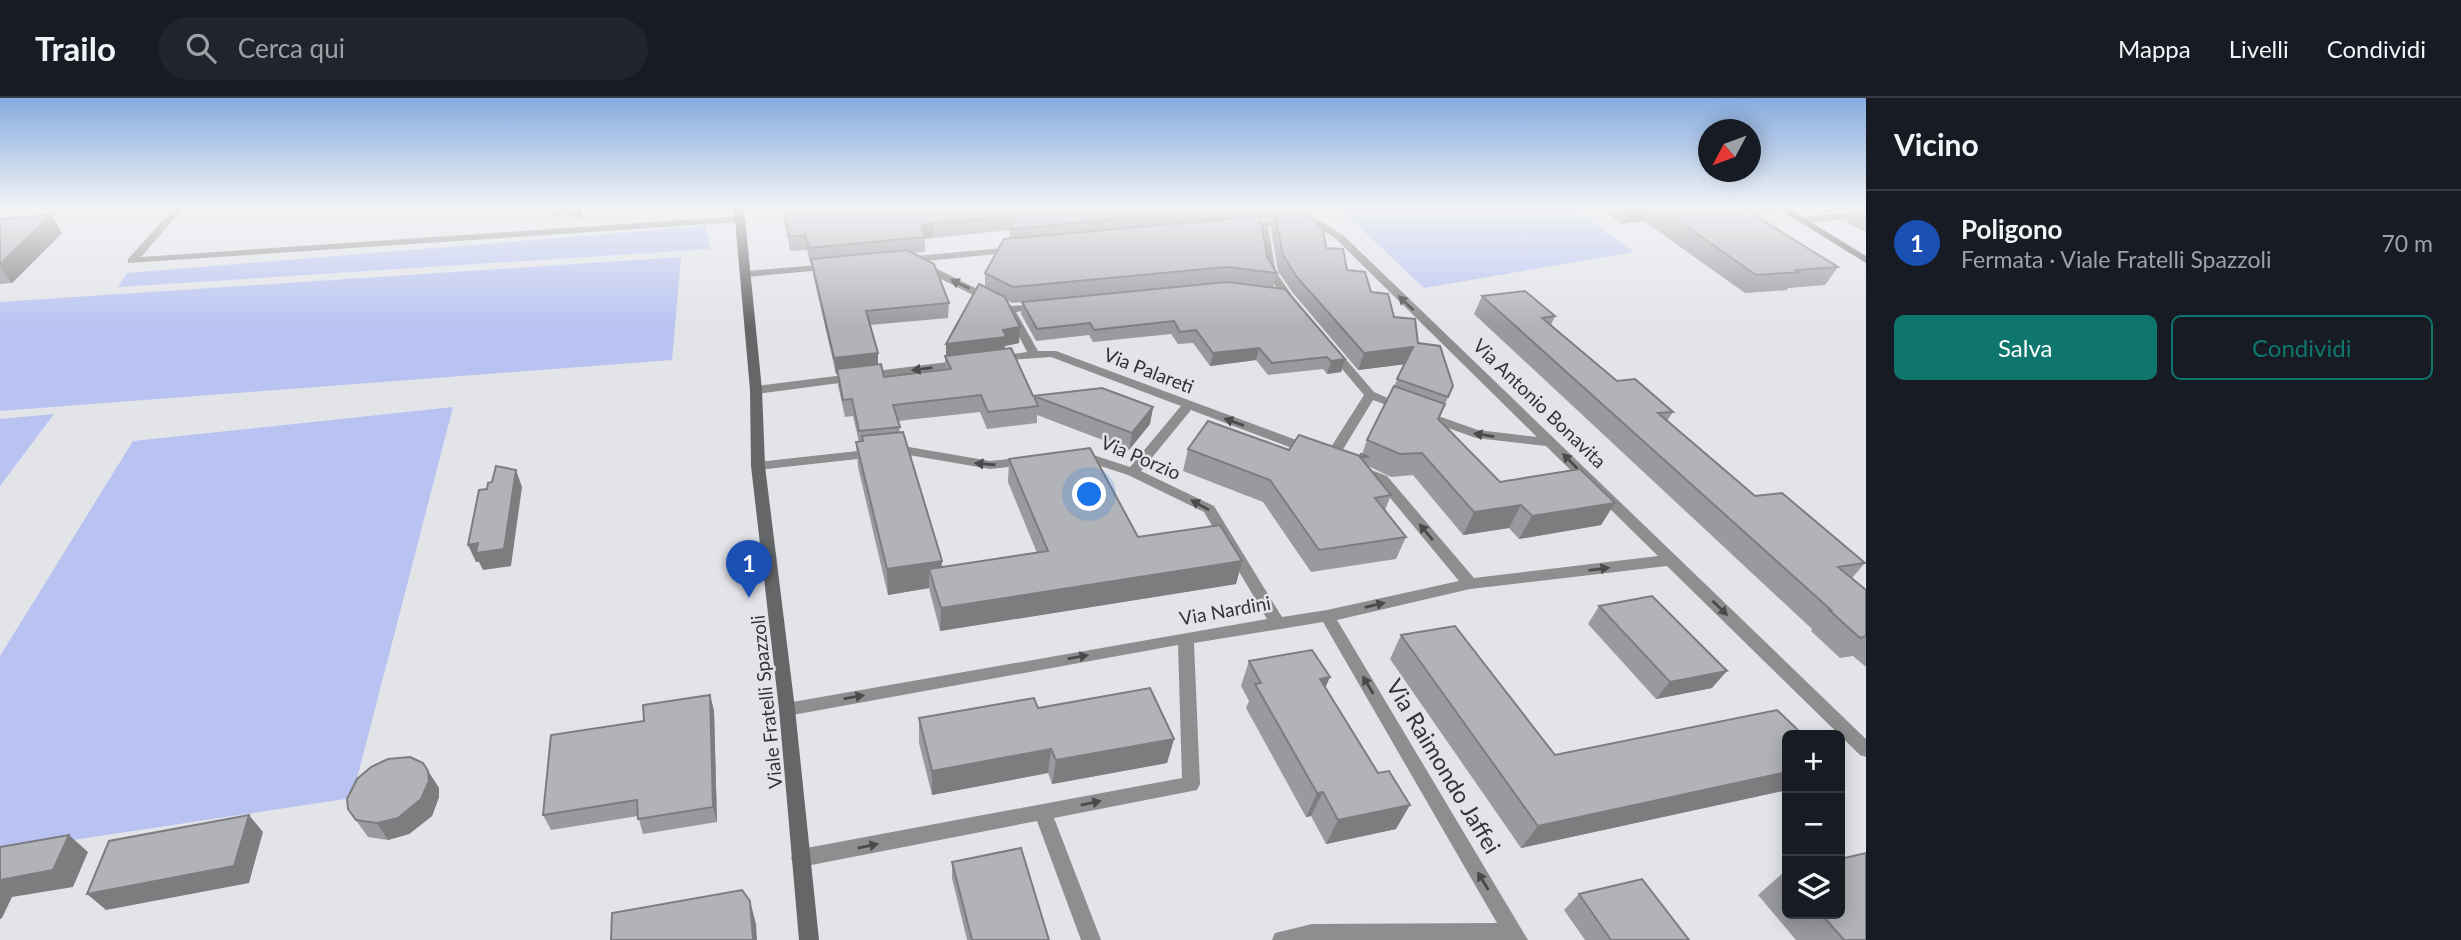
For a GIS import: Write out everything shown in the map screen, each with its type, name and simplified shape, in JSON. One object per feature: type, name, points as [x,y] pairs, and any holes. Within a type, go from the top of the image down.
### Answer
[{"type":"street","points":[[144,247],[132,261],[309,247]]},
{"type":"street","name":"Viale Fratelli Spazzoli","points":[[744,247],[756,390],[758,466],[787,709],[809,940]]},
{"type":"street","points":[[1267,247],[1271,272],[1280,295],[1303,316]]},
{"type":"street","name":"Via Antonio Bonavita","points":[[1350,247],[1866,750]]},
{"type":"street","points":[[1846,247],[1866,260]]},
{"type":"street","points":[[897,261],[1019,249]]},
{"type":"street","points":[[911,260],[1010,309],[1050,305]]},
{"type":"street","points":[[747,274],[843,266]]},
{"type":"street","points":[[1010,309],[1034,355]]},
{"type":"street","points":[[1328,346],[1370,395],[1476,434],[1552,443]]},
{"type":"street","name":"Via Palareti","points":[[756,390],[1052,354],[1382,479],[1470,584]]},
{"type":"street","points":[[1331,458],[1370,395]]},
{"type":"street","points":[[1133,472],[1188,405]]},
{"type":"street","points":[[758,466],[903,450],[990,466],[1042,458]]},
{"type":"street","name":"Via Porzio","points":[[1068,455],[1081,453],[1133,472],[1209,509],[1276,622]]},
{"type":"street","name":"Via Nardini","points":[[787,709],[1276,622],[1327,616],[1470,584],[1671,560]]},
{"type":"street","name":"Via Raimondo Jaffei","points":[[1327,616],[1516,937]]},
{"type":"street","points":[[801,858],[1191,783],[1186,638]]},
{"type":"street","points":[[1043,813],[1091,940]]},
{"type":"street","points":[[1282,940],[1312,934],[1516,937]]},
{"type":"shaded area","points":[[444,247],[710,249],[118,287],[127,273]]},
{"type":"shaded area","points":[[1381,247],[1627,247],[1634,252],[1424,288]]},
{"type":"shaded area","points":[[681,257],[672,360],[0,411],[0,302]]},
{"type":"shaded area","points":[[453,407],[352,798],[0,851],[0,656],[133,441]]},
{"type":"shaded area","points":[[54,414],[0,486],[0,419]]},
{"type":"building","points":[[0,247],[17,247],[0,264]]},
{"type":"building","points":[[999,247],[1265,247],[1267,257],[1277,273],[1227,267],[1013,287],[985,273]]},
{"type":"building","points":[[1281,247],[1343,249],[1347,270],[1365,272],[1371,292],[1388,294],[1394,317],[1415,319],[1418,343],[1440,346],[1453,386],[1448,397],[1397,379],[1413,347],[1364,353],[1296,276],[1283,255]]},
{"type":"building","points":[[1716,247],[1806,247],[1838,267],[1796,270],[1799,272],[1756,275]]},
{"type":"building","points":[[907,250],[934,264],[949,303],[866,311],[878,353],[834,358],[811,259]]},
{"type":"building","points":[[1227,282],[1285,289],[1345,359],[1331,361],[1327,357],[1272,363],[1259,348],[1213,353],[1196,330],[1180,332],[1174,321],[1094,330],[1090,323],[1037,329],[1022,302]]},
{"type":"building","points":[[979,284],[1005,297],[1020,327],[1003,330],[1006,337],[946,344]]},
{"type":"building","points":[[1525,291],[1555,316],[1542,318],[1617,381],[1635,379],[1673,412],[1658,413],[1755,496],[1782,493],[1865,563],[1838,567],[1866,590],[1866,636],[1860,638],[1482,296]]},
{"type":"building","points":[[1011,348],[1033,396],[1102,388],[1153,407],[1132,433],[1034,396],[1038,406],[988,412],[981,395],[893,405],[900,427],[859,431],[852,399],[843,400],[837,369],[881,364],[884,377],[951,369],[945,356]]},
{"type":"building","points":[[1394,386],[1445,404],[1438,419],[1500,482],[1580,469],[1615,503],[1532,516],[1521,505],[1474,512],[1422,453],[1400,454],[1367,440]]},
{"type":"building","points":[[1208,421],[1289,450],[1299,435],[1369,457],[1360,457],[1391,495],[1375,498],[1406,537],[1319,550],[1270,480],[1188,449]]},
{"type":"building","points":[[903,432],[942,561],[887,569],[856,442],[863,441],[862,436]]},
{"type":"building","points":[[1090,448],[1138,537],[1220,525],[1242,561],[941,608],[929,569],[1048,551],[1009,459]]},
{"type":"building","points":[[496,466],[516,470],[504,549],[476,553],[478,543],[468,545],[479,490],[487,489],[488,483],[492,482]]},
{"type":"building","points":[[1652,596],[1727,671],[1670,682],[1599,606]]},
{"type":"building","points":[[1455,626],[1555,755],[1777,710],[1798,730],[1782,730],[1782,773],[1538,826],[1401,635]]},
{"type":"building","points":[[1312,650],[1330,677],[1320,679],[1378,773],[1389,771],[1410,805],[1338,820],[1323,792],[1317,793],[1255,684],[1261,683],[1249,661]]},
{"type":"building","points":[[1150,688],[1174,739],[1056,760],[1051,749],[932,771],[919,718],[1034,698],[1038,708]]},
{"type":"building","points":[[710,695],[713,807],[638,819],[637,800],[543,815],[551,735],[644,721],[643,705]]},
{"type":"building","points":[[410,757],[423,763],[428,771],[429,781],[421,799],[398,818],[377,823],[356,820],[348,809],[347,799],[357,779],[371,767],[388,759]]},
{"type":"building","points":[[249,815],[234,866],[87,894],[109,841]]},
{"type":"building","points":[[69,835],[53,870],[0,880],[0,847]]},
{"type":"building","points":[[1021,848],[1049,940],[972,940],[952,862]]},
{"type":"building","points":[[1866,853],[1866,940],[1844,940],[1825,919],[1845,919],[1845,858]]},
{"type":"building","points":[[1642,879],[1689,940],[1611,940],[1579,894]]},
{"type":"building","points":[[742,890],[750,901],[753,940],[611,940],[612,913]]},
{"type":"place","name":"Poligono","points":[[749,598]]}]
